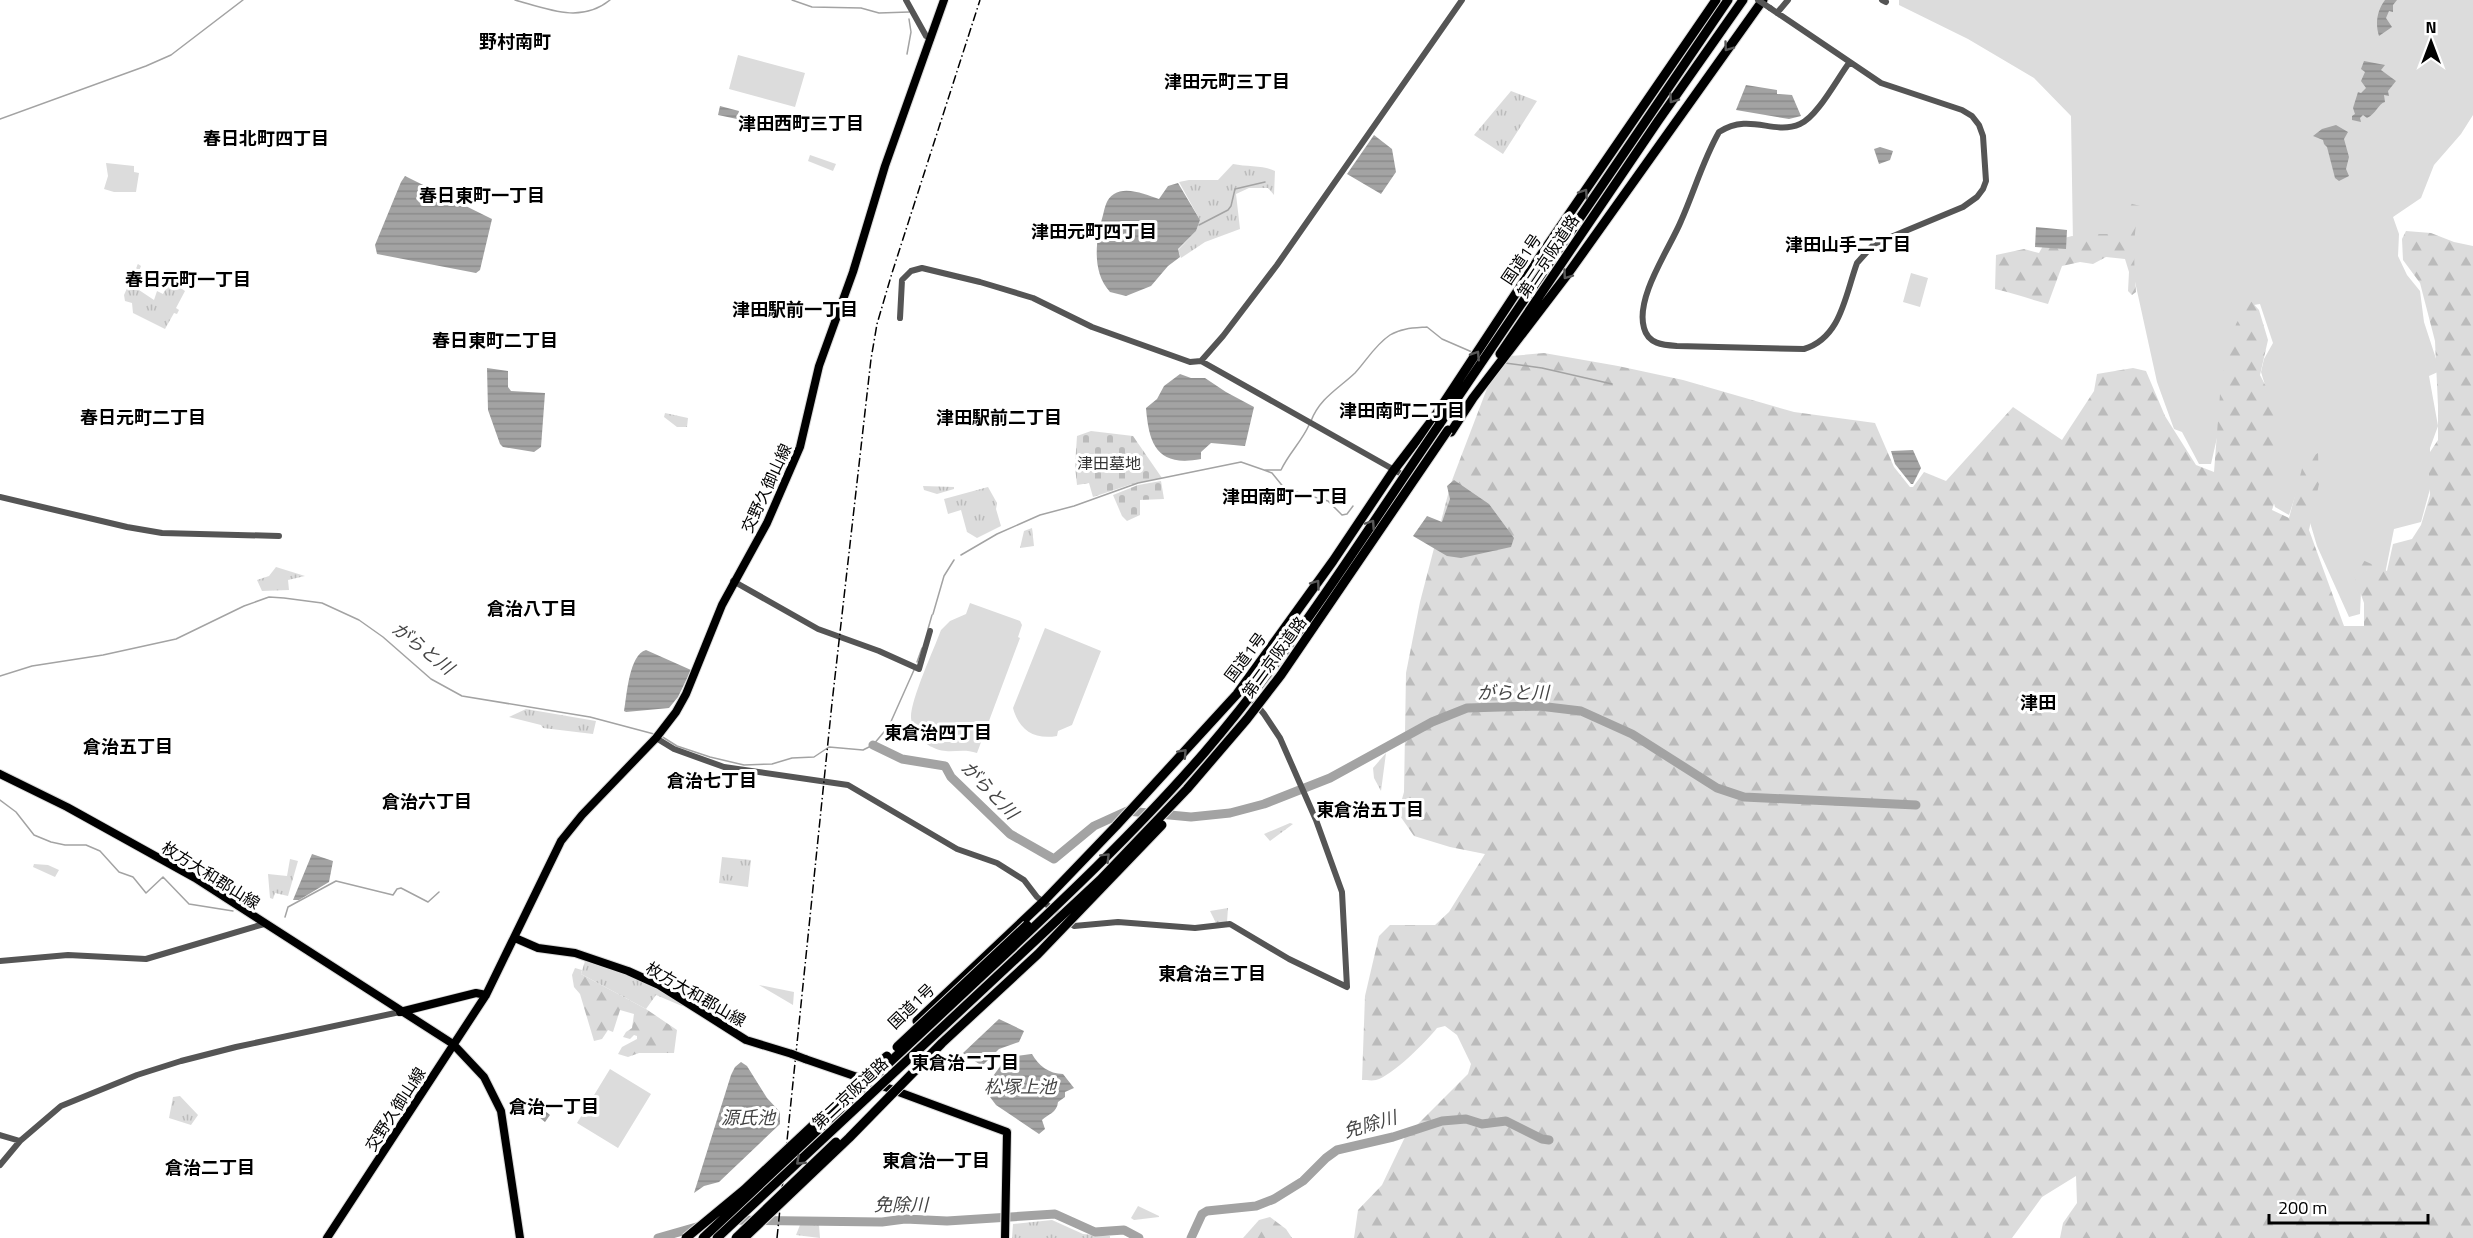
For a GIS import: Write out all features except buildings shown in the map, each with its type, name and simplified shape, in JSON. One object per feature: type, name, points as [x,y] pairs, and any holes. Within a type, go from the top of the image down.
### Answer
[{"type":"highway","name":"国道1号","points":[[686,1238],[870,1068],[916,1021],[1042,902],[1116,826],[1242,687],[1394,470],[1433,419],[1543,252],[1716,0]]},
{"type":"highway","name":"第二京阪道路","points":[[703,1238],[1092,871],[1178,782],[1238,712],[1295,636],[1727,0]]},
{"type":"highway","name":"第二京阪道路","points":[[717,1238],[1064,914],[1187,789],[1247,719],[1305,642],[1658,121],[1745,0]]},
{"type":"highway","points":[[744,1238],[849,1138],[942,1043],[1038,954],[1129,861],[1211,770],[1284,678],[1417,483],[1449,431],[1766,4]]},
{"type":"highway","points":[[686,1238],[744,1190],[1054,900],[1092,871]]},
{"type":"highway","points":[[736,1238],[869,1112],[993,987],[1032,953],[1064,914]]},
{"type":"main road","name":"交野久御山線","points":[[516,938],[540,881],[561,841],[582,815],[658,736],[676,712],[691,684],[733,581],[767,523],[800,447],[819,366],[853,272],[885,166],[944,0]]},
{"type":"main road","name":"枚方大和郡山線","points":[[0,774],[68,807],[195,878],[453,1044],[484,1077],[501,1111],[520,1238]]},
{"type":"main road","points":[[400,1011],[476,993],[486,995],[516,938]]},
{"type":"main road","name":"枚方大和郡山線","points":[[516,938],[538,948],[575,953],[628,971],[659,985],[746,1040],[792,1054],[1007,1132],[1005,1238]]},
{"type":"main road","name":"交野久御山線","points":[[327,1238],[486,995]]},
{"type":"street","points":[[906,0],[926,36],[931,39]]},
{"type":"street","points":[[1201,361],[1277,265],[1462,0]]},
{"type":"street","points":[[1758,0],[1849,63],[1897,90],[1962,110],[1972,116],[1983,136],[1986,181],[1977,197],[1964,207],[1874,244],[1863,254],[1857,263],[1831,333],[1814,346],[1804,349],[1677,346],[1662,345],[1653,341],[1647,336],[1643,326],[1648,291],[1654,273],[1680,223],[1719,132],[1731,125],[1743,123],[1788,128],[1801,124],[1815,112],[1849,63]]},
{"type":"street","points":[[1778,13],[1788,0]]},
{"type":"street","points":[[900,318],[902,280],[911,271],[922,268],[1033,298],[1092,327],[1190,362],[1201,361],[1417,483]]},
{"type":"street","points":[[0,497],[162,533],[279,536]]},
{"type":"street","points":[[733,581],[818,629],[879,651],[919,669],[930,631]]},
{"type":"street","points":[[658,736],[674,749],[724,767],[848,785],[957,849],[997,863],[1024,880],[1042,902],[1074,926],[1118,922],[1195,928],[1230,924],[1290,959],[1347,987],[1342,891],[1316,820],[1280,738],[1242,687]]},
{"type":"street","points":[[0,962],[68,955],[146,959],[264,924]]},
{"type":"street","points":[[0,1165],[20,1141],[62,1106],[171,1064],[236,1047],[400,1011]]},
{"type":"street","points":[[0,1135],[20,1141]]},
{"type":"green space","points":[[1899,0],[2473,0],[2473,115],[2461,134],[2434,165],[2421,198],[2393,217],[2399,234],[2398,256],[2407,275],[2420,291],[2424,322],[2440,371],[2429,376],[2438,426],[2430,448],[2430,489],[2421,522],[2394,529],[2382,589],[2361,591],[2360,614],[2349,617],[2317,546],[2309,519],[2304,470],[2289,515],[2275,507],[2265,472],[2273,411],[2261,372],[2264,359],[2273,343],[2260,304],[2247,306],[2211,464],[2199,464],[2182,432],[2174,429],[2157,382],[2125,236],[2073,244],[2071,116],[2034,78],[1968,39],[1899,5]]},
{"type":"green space","points":[[738,55],[805,73],[795,107],[729,89]]},
{"type":"green space","points":[[1511,91],[1537,101],[1503,154],[1474,135]]},
{"type":"green space","points":[[810,155],[836,164],[833,171],[808,161]]},
{"type":"green space","points":[[106,163],[134,166],[134,172],[139,173],[136,192],[114,192],[104,189],[108,176]]},
{"type":"green space","points":[[1233,164],[1275,171],[1274,195],[1268,188],[1249,188],[1236,194],[1240,229],[1205,242],[1181,258],[1178,250],[1196,231],[1200,220],[1179,182],[1218,180]]},
{"type":"green space","points":[[2129,203],[2140,206],[2135,238],[2136,292],[2132,295],[2128,291],[2129,272],[2125,259],[2106,257],[2093,264],[2080,262],[2062,266],[2048,304],[1995,289],[1996,255],[2024,249],[2039,253],[2048,237],[2056,240],[2072,236],[2088,238],[2098,234],[2123,234]]},
{"type":"green space","points":[[2406,231],[2431,233],[2473,246],[2473,1238],[2060,1238],[2063,1223],[2077,1203],[2076,1176],[2042,1197],[2012,1238],[1354,1238],[1358,1210],[1382,1185],[1405,1137],[1468,1074],[1471,1064],[1457,1035],[1445,1026],[1437,1028],[1418,1049],[1391,1072],[1376,1080],[1362,1080],[1365,996],[1379,936],[1390,925],[1435,925],[1449,912],[1485,854],[1450,847],[1414,836],[1398,813],[1404,792],[1406,673],[1420,602],[1451,483],[1494,370],[1511,356],[1544,353],[1683,380],[1794,412],[1875,423],[1894,467],[1910,487],[1913,487],[1924,472],[1946,481],[2013,407],[2062,440],[2094,391],[2097,374],[2133,368],[2146,371],[2165,416],[2196,465],[2214,472],[2221,381],[2236,324],[2250,300],[2259,310],[2268,340],[2260,375],[2276,406],[2278,491],[2272,510],[2289,518],[2304,461],[2318,453],[2319,484],[2309,530],[2344,626],[2364,626],[2364,603],[2351,567],[2358,558],[2387,571],[2393,544],[2412,539],[2421,525],[2430,495],[2428,455],[2438,440],[2435,341],[2420,283],[2403,260],[2402,239]]},
{"type":"green space","points":[[138,264],[141,266],[133,286],[154,300],[157,291],[163,294],[170,281],[185,291],[176,308],[179,310],[177,314],[174,313],[165,329],[133,313],[132,303],[125,301],[124,295]]},
{"type":"green space","points":[[1911,273],[1928,278],[1920,307],[1903,302]]},
{"type":"green space","points":[[665,413],[688,418],[687,427],[677,427],[664,417]]},
{"type":"green space","name":"津田墓地","points":[[1091,431],[1133,436],[1162,478],[1132,484],[1093,497],[1089,483],[1077,485],[1075,466],[1077,436]]},
{"type":"green space","name":"津田墓地","points":[[1161,481],[1164,499],[1140,500],[1140,515],[1127,521],[1122,516],[1113,495],[1138,485]]},
{"type":"green space","points":[[923,486],[954,487],[954,489],[937,494],[924,490]]},
{"type":"green space","points":[[988,487],[997,503],[996,509],[1001,526],[977,538],[967,532],[961,510],[948,514],[944,499]]},
{"type":"green space","points":[[1032,528],[1034,546],[1020,548],[1024,531]]},
{"type":"green space","points":[[276,567],[305,576],[288,580],[289,590],[262,591],[257,580],[269,576]]},
{"type":"green space","points":[[970,603],[1020,621],[1022,625],[1018,637],[1020,638],[977,753],[938,750],[928,745],[915,731],[911,718],[912,710],[918,688],[941,630],[950,621],[966,614]]},
{"type":"green space","points":[[1045,628],[1101,651],[1072,725],[1058,731],[1057,736],[1049,737],[1035,735],[1023,728],[1013,708]]},
{"type":"green space","points":[[526,709],[596,721],[593,734],[543,728],[541,725],[509,717]]},
{"type":"green space","points":[[1386,753],[1381,791],[1374,778],[1373,768]]},
{"type":"green space","points":[[1290,823],[1293,824],[1270,841],[1264,834]]},
{"type":"green space","points":[[722,857],[751,860],[748,887],[719,883]]},
{"type":"green space","points":[[290,859],[298,861],[288,896],[275,893],[273,899],[270,898],[268,874],[287,876]]},
{"type":"green space","points":[[34,864],[48,865],[59,870],[55,877],[33,867]]},
{"type":"green space","points":[[1228,908],[1227,922],[1216,923],[1210,911]]},
{"type":"green space","points":[[586,958],[631,973],[685,1005],[682,1006],[656,995],[646,1009],[581,974]]},
{"type":"green space","points":[[575,968],[582,970],[581,974],[646,1009],[677,1030],[674,1053],[639,1053],[628,1057],[618,1054],[622,1047],[637,1039],[634,1035],[630,1039],[623,1037],[632,1028],[634,1014],[620,1010],[613,1032],[608,1030],[602,1039],[594,1041],[580,994],[574,987],[572,975]]},
{"type":"green space","points":[[759,985],[794,992],[793,1005]]},
{"type":"green space","points":[[610,1069],[651,1094],[618,1148],[577,1123]]},
{"type":"green space","points":[[180,1096],[198,1115],[191,1125],[169,1118],[173,1097]]},
{"type":"green space","points":[[1138,1206],[1159,1217],[1134,1220],[1131,1218]]},
{"type":"green space","points":[[1270,1217],[1286,1229],[1292,1238],[1243,1238],[1259,1220]]},
{"type":"green space","points":[[1052,1220],[1083,1234],[1110,1236],[1110,1238],[1012,1238],[1013,1224]]},
{"type":"green space","points":[[800,1225],[819,1225],[820,1238],[796,1235]]},
{"type":"water","points":[[2385,0],[2397,0],[2393,5],[2393,12],[2389,11],[2386,18],[2392,27],[2379,36],[2378,17]]},
{"type":"water","points":[[2364,61],[2385,65],[2381,70],[2396,81],[2388,91],[2389,96],[2384,95],[2385,102],[2367,118],[2363,115],[2360,118],[2361,122],[2352,120],[2352,116],[2355,114],[2353,108],[2358,92],[2361,93],[2366,88],[2361,81],[2365,72],[2361,69]]},
{"type":"water","points":[[1746,85],[1777,90],[1777,94],[1792,95],[1801,116],[1789,119],[1736,110]]},
{"type":"water","points":[[720,106],[739,111],[737,119],[718,115]]},
{"type":"water","points":[[2336,125],[2348,132],[2344,139],[2349,157],[2346,169],[2349,176],[2339,181],[2335,178],[2323,140],[2313,136],[2322,129]]},
{"type":"water","points":[[1374,135],[1392,149],[1396,172],[1381,194],[1347,174]]},
{"type":"water","points":[[1880,147],[1893,151],[1890,160],[1879,164],[1874,149]]},
{"type":"water","points":[[405,176],[492,219],[480,270],[476,273],[377,254],[375,245]]},
{"type":"water","points":[[1178,183],[1200,220],[1196,231],[1178,249],[1180,257],[1168,266],[1151,286],[1126,296],[1110,292],[1100,274],[1097,244],[1104,209],[1111,196],[1125,191],[1159,199],[1168,186]]},
{"type":"water","points":[[2036,227],[2067,230],[2066,249],[2035,247]]},
{"type":"water","points":[[487,368],[508,371],[508,387],[511,391],[545,393],[541,447],[534,452],[503,447],[500,444],[488,410]]},
{"type":"water","points":[[1180,374],[1191,378],[1205,378],[1254,407],[1245,446],[1211,443],[1201,452],[1201,459],[1186,461],[1175,460],[1158,451],[1150,433],[1146,408],[1157,399],[1164,386]]},
{"type":"water","points":[[1913,450],[1921,468],[1911,484],[1895,464],[1891,451]]},
{"type":"water","points":[[1454,480],[1489,504],[1514,538],[1511,547],[1461,558],[1447,556],[1413,536],[1427,516],[1442,522],[1450,499],[1447,486]]},
{"type":"water","points":[[646,650],[691,670],[678,697],[669,708],[626,712],[624,711],[632,667],[640,653]]},
{"type":"water","points":[[312,854],[333,861],[329,882],[299,900],[293,900]]},
{"type":"water","points":[[999,1019],[1024,1031],[1019,1042],[999,1049],[982,1066],[963,1053]]},
{"type":"water","name":"松塚上池","points":[[1032,1054],[1044,1068],[1063,1074],[1074,1088],[1065,1092],[1065,1097],[1058,1102],[1054,1111],[1042,1120],[1045,1129],[1039,1134],[996,1105],[987,1093],[988,1083],[1007,1057]]},
{"type":"water","name":"源氏池","points":[[741,1062],[747,1066],[767,1098],[780,1112],[780,1124],[719,1182],[704,1186],[694,1193],[731,1075]]},
{"type":"water","points":[[534,1102],[550,1115],[545,1122],[529,1109]]},
{"type":"waterway","points":[[0,119],[171,55],[243,0]]},
{"type":"waterway","points":[[515,0],[551,10],[576,13],[599,7],[610,0]]},
{"type":"waterway","points":[[792,0],[812,7],[861,8],[879,13],[909,12]]},
{"type":"waterway","points":[[907,54],[911,32],[909,19]]},
{"type":"waterway","points":[[1199,225],[1228,210],[1235,189],[1265,182]]},
{"type":"waterway","points":[[1311,421],[1324,400],[1355,373],[1380,343],[1394,333],[1427,327],[1442,339],[1472,352]]},
{"type":"waterway","points":[[1505,363],[1542,368],[1612,384]]},
{"type":"waterway","points":[[961,555],[997,534],[1040,515],[1074,506],[1138,483],[1241,462],[1264,470],[1281,470],[1309,425]]},
{"type":"waterway","points":[[1264,470],[1272,473],[1285,489]]},
{"type":"waterway","points":[[1289,490],[1328,501],[1342,515],[1347,514],[1353,506]]},
{"type":"waterway","points":[[933,614],[944,576],[954,560]]},
{"type":"waterway","name":"がらと川","points":[[0,676],[32,666],[103,655],[176,639],[244,606],[269,597],[284,598],[322,603],[359,620],[383,637],[431,679],[462,696],[590,717],[654,734]]},
{"type":"waterway","points":[[928,629],[932,615]]},
{"type":"waterway","points":[[917,662],[922,648]]},
{"type":"waterway","name":"がらと川","points":[[661,736],[677,746],[744,765],[772,764],[792,758],[814,757],[829,747],[863,750],[873,745],[889,726],[914,670]]},
{"type":"waterway","name":"がらと川","points":[[873,745],[902,759],[945,766],[951,777],[1010,834],[1054,859],[1094,826],[1127,811],[1191,817],[1230,813],[1264,804],[1330,778],[1432,722],[1467,708],[1539,706],[1581,711],[1632,734],[1717,788],[1744,797],[1916,805]]},
{"type":"waterway","points":[[0,800],[16,812],[34,835],[51,842],[86,845],[100,851],[119,872],[133,877],[146,893],[163,877],[189,904],[233,911]]},
{"type":"waterway","points":[[285,917],[288,907],[336,881],[393,895],[397,889],[401,888],[428,902],[439,892]]},
{"type":"waterway","name":"免除川","points":[[1191,1238],[1202,1214],[1207,1211],[1256,1206],[1274,1199],[1303,1181],[1337,1150],[1393,1137],[1442,1121],[1466,1119],[1482,1124],[1506,1121],[1542,1139],[1549,1140]]},
{"type":"waterway","name":"免除川","points":[[732,1220],[882,1222],[905,1219],[947,1221],[1055,1214],[1095,1232],[1124,1230],[1139,1238]]},
{"type":"waterway","name":"免除川","points":[[658,1238],[700,1226]]},
{"type":"railway","points":[[777,1238],[832,703],[871,359],[877,324],[892,273],[980,0]]},
{"type":"district","name":"野村南町","points":[[515,41]]},
{"type":"district","name":"津田元町三丁目","points":[[1227,81]]},
{"type":"district","name":"津田西町三丁目","points":[[801,123]]},
{"type":"district","name":"春日北町四丁目","points":[[266,138]]},
{"type":"district","name":"春日東町一丁目","points":[[482,195]]},
{"type":"district","name":"津田元町四丁目","points":[[1094,231]]},
{"type":"district","name":"津田山手二丁目","points":[[1848,244]]},
{"type":"district","name":"春日元町一丁目","points":[[188,279]]},
{"type":"district","name":"津田駅前一丁目","points":[[795,309]]},
{"type":"district","name":"春日東町二丁目","points":[[495,340]]},
{"type":"district","name":"津田南町二丁目","points":[[1402,410]]},
{"type":"district","name":"春日元町二丁目","points":[[143,417]]},
{"type":"district","name":"津田駅前二丁目","points":[[999,417]]},
{"type":"district","name":"津田南町一丁目","points":[[1285,496]]},
{"type":"district","name":"倉治八丁目","points":[[532,608]]},
{"type":"district","name":"津田","points":[[2038,702]]},
{"type":"district","name":"東倉治四丁目","points":[[938,732]]},
{"type":"district","name":"倉治五丁目","points":[[128,746]]},
{"type":"district","name":"倉治七丁目","points":[[712,780]]},
{"type":"district","name":"倉治六丁目","points":[[427,801]]},
{"type":"district","name":"東倉治五丁目","points":[[1370,809]]},
{"type":"district","name":"東倉治三丁目","points":[[1212,973]]},
{"type":"district","name":"東倉治二丁目","points":[[965,1062]]},
{"type":"district","name":"倉治一丁目","points":[[554,1106]]},
{"type":"district","name":"東倉治一丁目","points":[[936,1160]]},
{"type":"district","name":"倉治二丁目","points":[[210,1167]]}]
